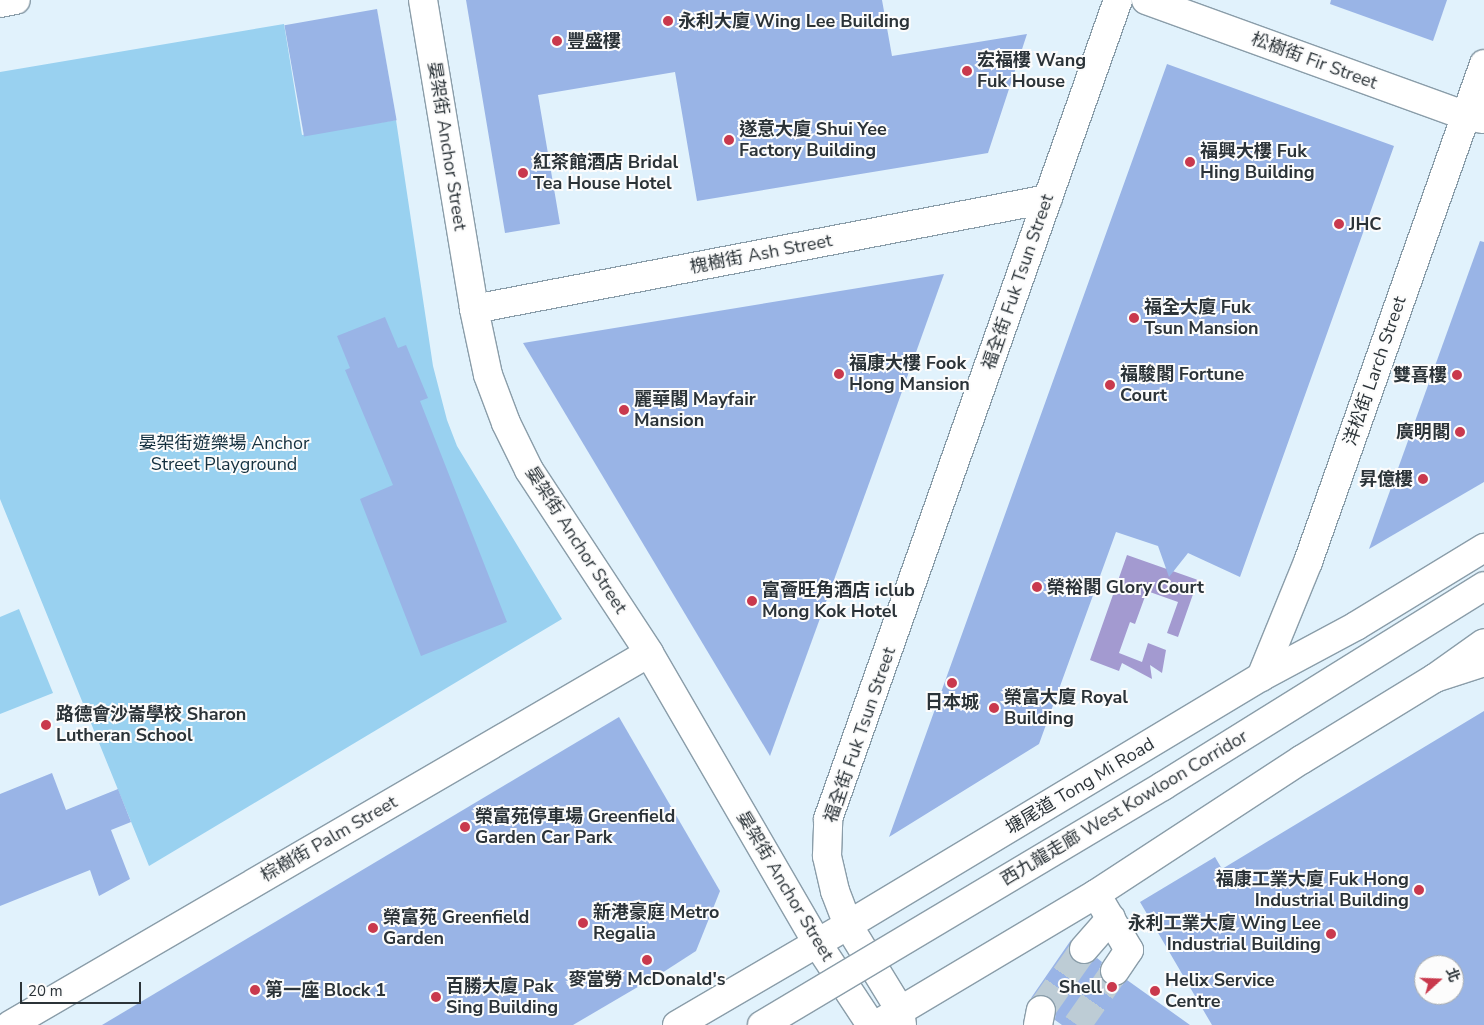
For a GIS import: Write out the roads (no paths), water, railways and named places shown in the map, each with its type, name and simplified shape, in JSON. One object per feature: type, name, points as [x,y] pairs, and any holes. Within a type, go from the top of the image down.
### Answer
[{"type":"main road","points":[[0,2],[16,0]]},
{"type":"main road","name":"晏架街 Anchor Street","points":[[423,0],[474,309],[488,375],[506,423],[529,470],[649,653],[817,943],[871,1025]]},
{"type":"main road","name":"福全街 Fuk Tsun Street","points":[[901,1018],[848,925],[835,892],[827,856],[828,819],[1118,0]]},
{"type":"main road","name":"松樹街 Fir Street","points":[[1146,0],[1475,117]]},
{"type":"main road","name":"洋松街 Larch Street","points":[[1261,677],[1308,562],[1475,117],[1484,64]]},
{"type":"main road","name":"槐樹街 Ash Street","points":[[474,309],[1048,199]]},
{"type":"main road","name":"塘尾道 Tong Mi Road","points":[[676,1025],[848,925],[1261,677],[1356,626],[1484,548]]},
{"type":"main road","name":"西九龍走廊 West Kowloon Corridor","points":[[762,1025],[1163,786],[1484,586]]},
{"type":"main road","points":[[876,1025],[901,1018],[1301,760],[1435,678],[1484,643]]},
{"type":"main road","name":"棕樹街 Palm Street","points":[[10,1025],[649,653]]},
{"type":"main road","points":[[1435,678],[1484,662]]},
{"type":"main road","points":[[1096,894],[1129,950],[1115,971]]},
{"type":"main road","points":[[1084,949],[1110,918]]},
{"type":"tunnel","points":[[1041,1010],[1084,949]]},
{"type":"tunnel","points":[[1077,1025],[1115,971]]},
{"type":"place","name":"永利大廈 Wing Lee Building","points":[[668,21]]},
{"type":"place","name":"豐盛樓","points":[[557,41]]},
{"type":"place","name":"宏福樓 Wang Fuk House","points":[[967,71]]},
{"type":"place","name":"遂意大廈 Shui Yee Factory Building","points":[[729,140]]},
{"type":"place","name":"福興大樓 Fuk Hing Building","points":[[1190,162]]},
{"type":"place","name":"紅茶館酒店 Bridal Tea House Hotel","points":[[523,173]]},
{"type":"place","name":"JHC","points":[[1339,224]]},
{"type":"place","name":"福全大廈 Fuk Tsun Mansion","points":[[1134,318]]},
{"type":"place","name":"福康大樓 Fook Hong Mansion","points":[[839,374]]},
{"type":"place","name":"雙喜樓","points":[[1457,375]]},
{"type":"place","name":"福駿閣 Fortune Court","points":[[1110,385]]},
{"type":"place","name":"麗華閣 Mayfair Mansion","points":[[624,410]]},
{"type":"place","name":"廣明閣","points":[[1460,432]]},
{"type":"place","name":"昇億樓","points":[[1423,479]]},
{"type":"place","name":"榮裕閣 Glory Court","points":[[1037,587]]},
{"type":"place","name":"富薈旺角酒店 iclub Mong Kok Hotel","points":[[752,601]]},
{"type":"place","name":"日本城","points":[[952,683]]},
{"type":"place","name":"榮富大廈 Royal Building","points":[[994,708]]},
{"type":"place","name":"路德會沙崙學校 Sharon Lutheran School","points":[[46,725]]},
{"type":"place","name":"榮富苑停車場 Greenfield Garden Car Park","points":[[465,827]]},
{"type":"place","name":"福康工業大廈 Fuk Hong Industrial Building","points":[[1419,890]]},
{"type":"place","name":"新港豪庭 Metro Regalia","points":[[583,923]]},
{"type":"place","name":"榮富苑 Greenfield Garden","points":[[373,928]]},
{"type":"place","name":"永利工業大廈 Wing Lee Industrial Building","points":[[1331,934]]},
{"type":"place","name":"麥當勞 McDonald's","points":[[647,960]]},
{"type":"place","name":"Shell","points":[[1112,987]]},
{"type":"place","name":"第一座 Block 1","points":[[255,990]]},
{"type":"place","name":"Helix Service Centre","points":[[1155,991]]},
{"type":"place","name":"百勝大廈 Pak Sing Building","points":[[436,997]]},
{"type":"park label","name":"晏架街遊樂場 Anchor Street Playground","points":[[224,454]]}]
